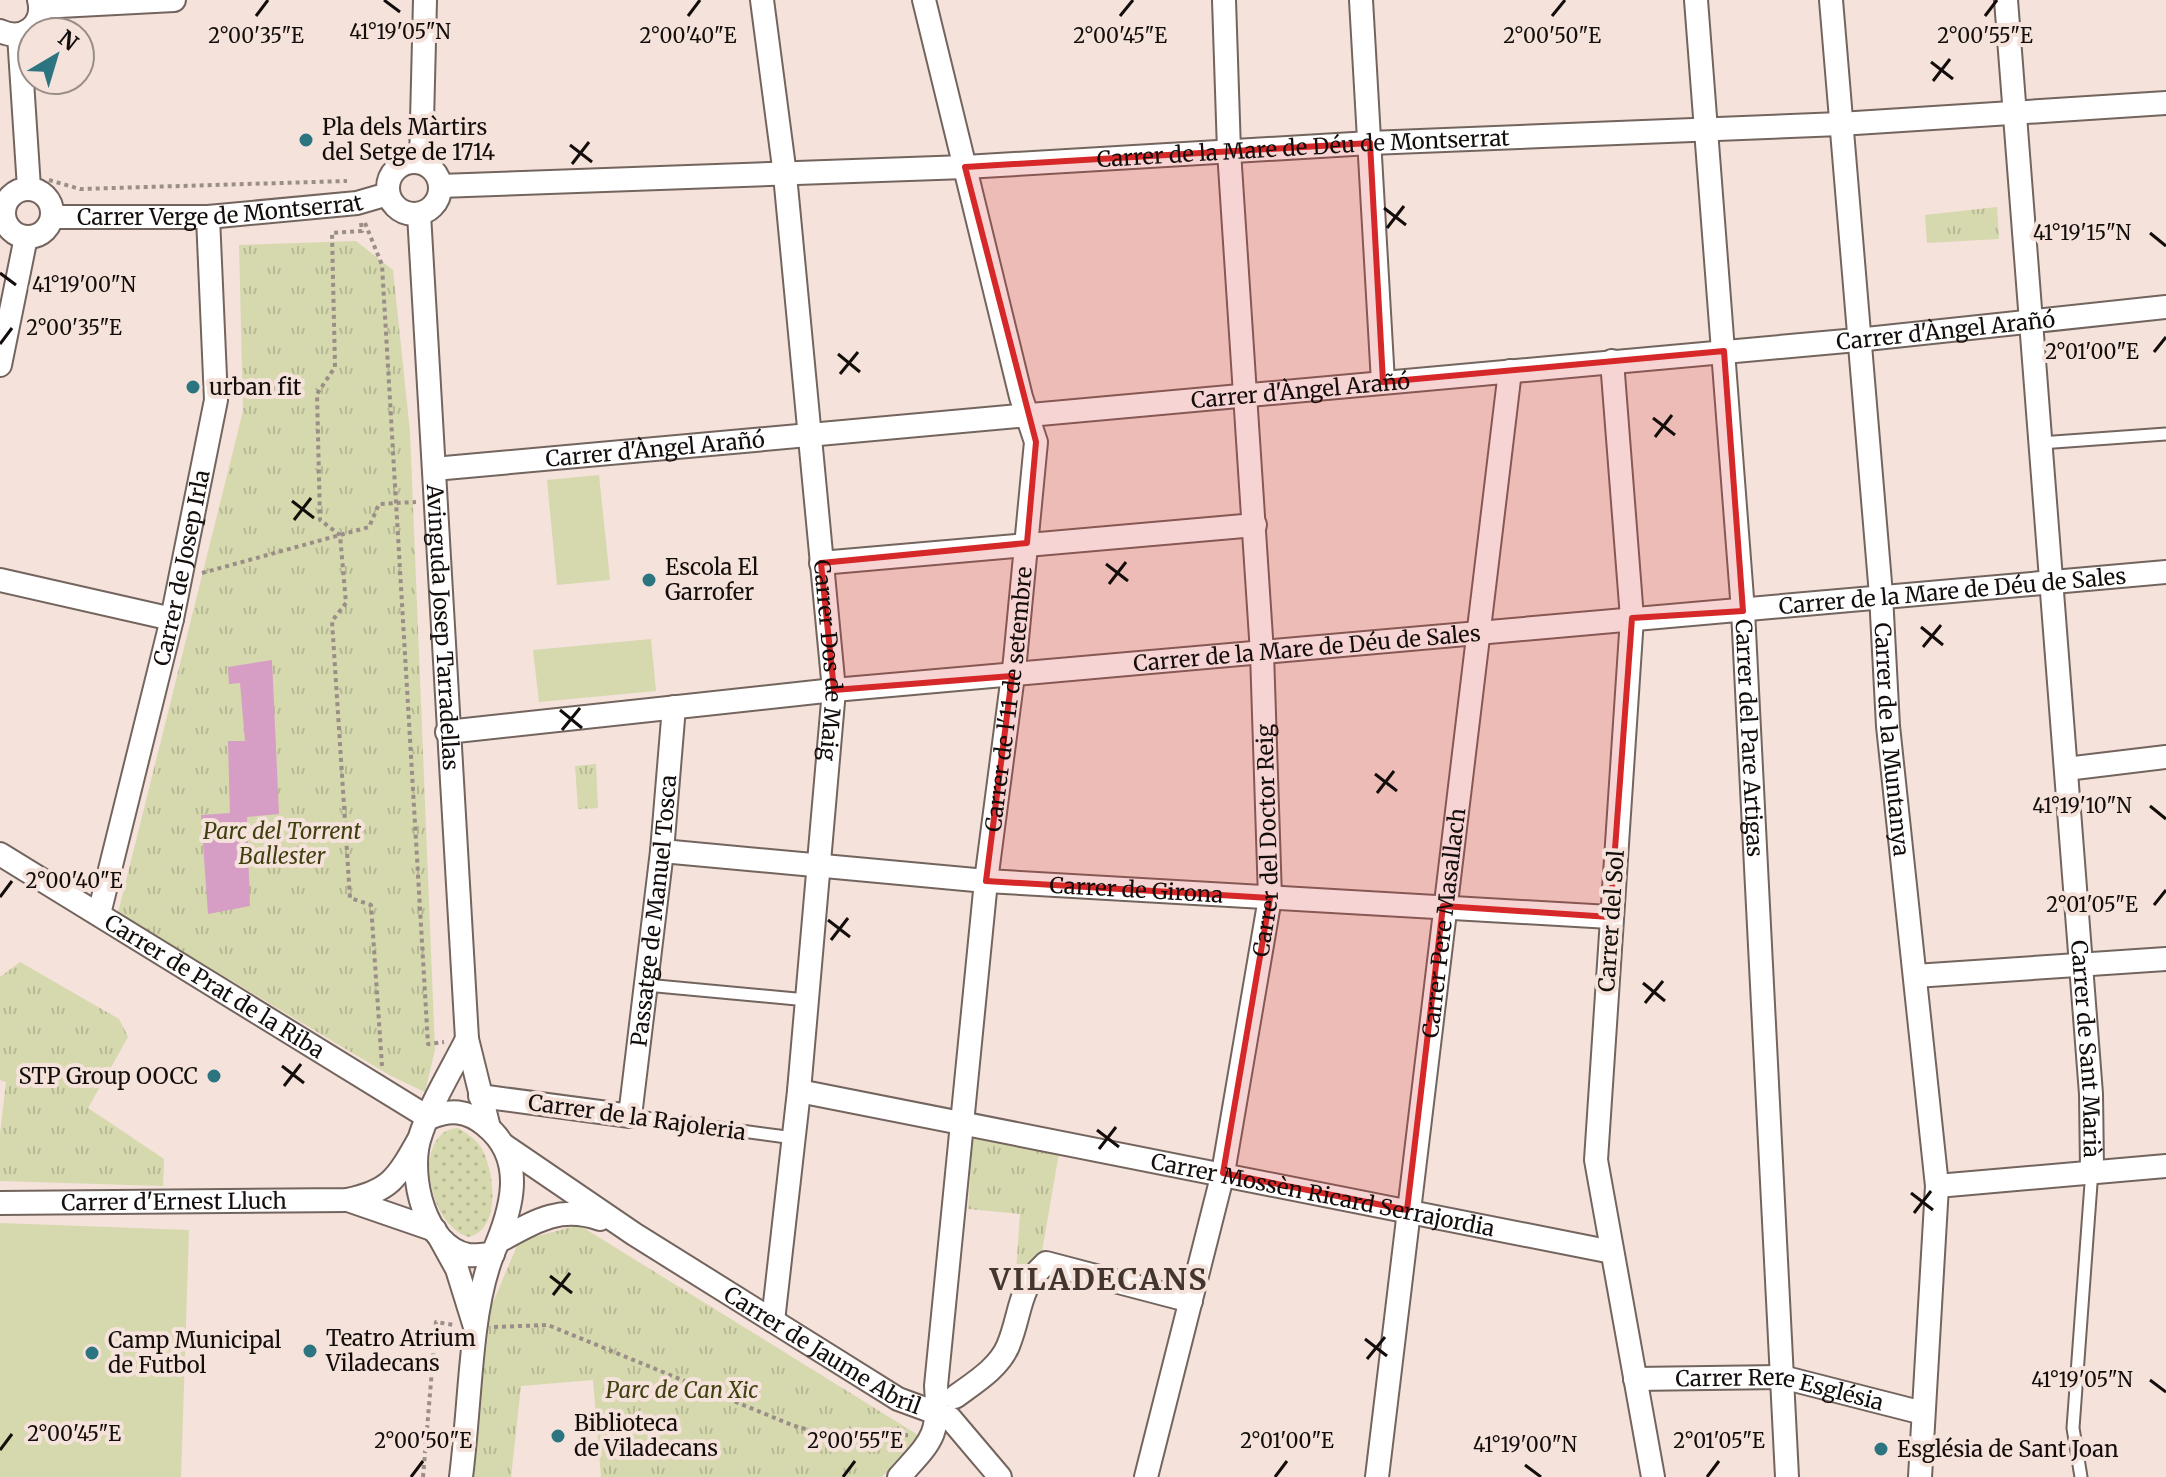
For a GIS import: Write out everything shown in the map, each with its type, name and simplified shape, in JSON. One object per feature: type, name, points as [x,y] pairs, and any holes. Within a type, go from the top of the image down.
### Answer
[{"type":"street","points":[[29,181],[9,198],[2,220],[13,232],[26,237],[40,234],[52,217],[44,195],[29,181],[9,33],[33,28],[40,3],[174,0]]},
{"type":"street","points":[[421,162],[425,0]]},
{"type":"street","name":"Carrer Dos de Maig","points":[[762,0],[785,175],[834,690],[799,1091],[773,1321]]},
{"type":"street","name":"Carrer de l'11 de setembre","points":[[924,0],[1036,442],[1012,676],[986,881],[936,1386],[946,1404]]},
{"type":"street","name":"Carrer del Doctor Reig","points":[[1146,1477],[1223,1173],[1270,898],[1262,653],[1229,151],[1224,0]]},
{"type":"street","points":[[1361,0],[1383,382]]},
{"type":"street","name":"Carrer del Pare Artigas","points":[[1696,0],[1743,611],[1787,1477]]},
{"type":"street","name":"Carrer de la Muntanya","points":[[1831,0],[1857,340],[1881,595],[1888,726],[1937,1186],[1920,1477]]},
{"type":"street","name":"Carrer de Sant Marià","points":[[2006,0],[2091,1094],[2092,1169]]},
{"type":"street","name":"Carrer de la Mare de Déu de Montserrat","points":[[440,186],[965,167],[1370,143],[1840,124],[2166,103]]},
{"type":"street","points":[[421,162],[435,171],[440,186],[435,204],[419,214],[403,213],[388,194],[393,172],[406,163],[421,162]]},
{"type":"street","name":"Carrer Verge de Montserrat","points":[[52,217],[208,217],[357,203],[388,194]]},
{"type":"street","name":"Avinguda Josep Tarradellas","points":[[419,214],[467,1039],[489,1128]]},
{"type":"street","name":"Carrer de Josep Irla","points":[[99,914],[172,619],[216,400],[208,217]]},
{"type":"street","points":[[0,365],[26,237]]},
{"type":"street","name":"Carrer d'Àngel Arañó","points":[[434,469],[1857,340],[2166,307]]},
{"type":"street","name":"Carrer del Sol","points":[[1612,361],[1632,618],[1596,1160],[1653,1477]]},
{"type":"street","name":"Carrer Pere Masallach","points":[[1377,1477],[1443,906],[1510,371]]},
{"type":"street","points":[[821,563],[1255,525]]},
{"type":"street","name":"Carrer de la Mare de Déu de Sales","points":[[447,732],[834,690],[2166,572]]},
{"type":"street","points":[[0,580],[172,619]]},
{"type":"street","name":"Passatge de Manuel Tosca","points":[[630,1116],[662,851],[674,707]]},
{"type":"street","points":[[2066,769],[2166,757]]},
{"type":"street","name":"Carrer de Girona","points":[[662,851],[986,881],[1610,917]]},
{"type":"street","name":"Carrer de Prat de la Riba","points":[[0,854],[429,1118]]},
{"type":"street","points":[[1915,976],[2166,959]]},
{"type":"street","name":"Avinguda Josep Tarradellas","points":[[429,1118],[467,1039]]},
{"type":"street","name":"Carrer Mossèn Ricard Serrajordia","points":[[799,1091],[1612,1252]]},
{"type":"street","name":"Carrer de la Rajoleria","points":[[480,1096],[630,1116]]},
{"type":"street","points":[[461,1477],[476,1328],[511,1203],[511,1179],[505,1146],[478,1119],[455,1111],[429,1118],[418,1141],[419,1194],[457,1269],[476,1328]]},
{"type":"street","name":"Carrer d'Ernest Lluch","points":[[0,1203],[347,1200],[375,1194],[388,1186],[399,1174],[418,1141]]},
{"type":"street","name":"Carrer de Jaume Abril","points":[[505,1146],[634,1234],[898,1399],[946,1404],[950,1418],[1000,1477]]},
{"type":"street","points":[[1937,1186],[2092,1169],[2166,1166]]},
{"type":"street","name":"Carrer d'Ernest Lluch","points":[[347,1200],[435,1230]]},
{"type":"street","name":"Carrer de Jaume Abril","points":[[497,1247],[552,1214],[576,1211],[634,1234]]},
{"type":"street","points":[[435,1230],[450,1245],[467,1255],[497,1247]]},
{"type":"street","points":[[899,1477],[934,1437],[946,1404],[989,1371],[1007,1348],[1028,1279],[1046,1263],[1191,1301]]},
{"type":"street","name":"Carrer Rere Església","points":[[1635,1379],[1782,1377],[1923,1413]]},
{"type":"lane","points":[[2040,443],[2166,434]]},
{"type":"lane","points":[[646,985],[807,1000]]},
{"type":"lane","name":"Carrer de la Rajoleria","points":[[630,1116],[794,1138]]},
{"type":"lane","name":"Carrer de Sant Marià","points":[[2081,1477],[2073,1428],[2092,1169]]},
{"type":"path","points":[[29,181],[80,189],[353,181],[362,231],[332,233],[335,367],[317,394],[320,520],[340,535],[346,603],[332,621],[350,898],[371,905],[382,1069],[375,1083]]},
{"type":"path","points":[[357,203],[382,265],[428,1044],[467,1039]]},
{"type":"path","points":[[198,587],[201,573],[369,527],[379,504],[436,501]]},
{"type":"path","points":[[423,1477],[436,1322],[476,1328],[548,1325],[792,1425],[835,1438],[917,1434],[946,1404]]},
{"type":"highlighted area","points":[[1370,143],[1383,382],[1724,351],[1743,611],[1632,618],[1610,917],[1443,906],[1407,1210],[1223,1173],[1270,898],[986,881],[1012,676],[834,690],[821,563],[1027,543],[1036,442],[965,167]]},
{"type":"green space","points":[[1997,207],[1999,239],[1927,243],[1925,215]]},
{"type":"green space","name":"Parc del Torrent Ballester","points":[[356,241],[393,270],[410,432],[435,1050],[425,1092],[391,1076],[118,913],[243,411],[239,245]]},
{"type":"green space","points":[[599,475],[610,580],[557,585],[547,480]]},
{"type":"green space","points":[[651,639],[656,691],[539,702],[533,650]]},
{"type":"green space","points":[[596,764],[598,808],[578,809],[575,766]]},
{"type":"green space","points":[[20,962],[119,1019],[128,1037],[88,1108],[164,1159],[163,1186],[0,1181],[0,1134],[6,1082],[0,1080],[0,977]]},
{"type":"green space","points":[[458,1128],[482,1149],[492,1185],[491,1211],[487,1223],[480,1232],[469,1237],[455,1229],[443,1216],[430,1180],[434,1145],[443,1133]]},
{"type":"green space","points":[[973,1137],[1059,1153],[1041,1257],[1023,1271],[1016,1272],[1020,1214],[968,1209]]},
{"type":"green space","name":"Camp Municipal de Futbol","points":[[0,1223],[189,1230],[181,1477],[0,1477]]},
{"type":"green space","name":"Parc de Can Xic","points":[[579,1225],[918,1435],[882,1477],[601,1477],[593,1380],[521,1386],[511,1477],[472,1477],[491,1307],[519,1241]]},
{"type":"shaded area","points":[[272,660],[279,814],[247,817],[250,906],[208,914],[201,815],[230,813],[228,741],[245,741],[240,683],[229,684],[228,667]]},
{"type":"place","name":"Pla dels Màrtirs del Setge de 1714","points":[[306,140]]},
{"type":"place","name":"urban fit","points":[[193,387]]},
{"type":"place","name":"Escola El Garrofer","points":[[649,580]]},
{"type":"place","name":"STP Group OOCC","points":[[214,1076]]},
{"type":"place","name":"Teatro Atrium Viladecans","points":[[310,1351]]},
{"type":"place","name":"Camp Municipal de Futbol","points":[[92,1353]]},
{"type":"place","name":"Biblioteca de Viladecans","points":[[558,1436]]},
{"type":"place","name":"Església de Sant Joan","points":[[1881,1449]]},
{"type":"district","name":"VILADECANS","points":[[1099,1279]]}]
